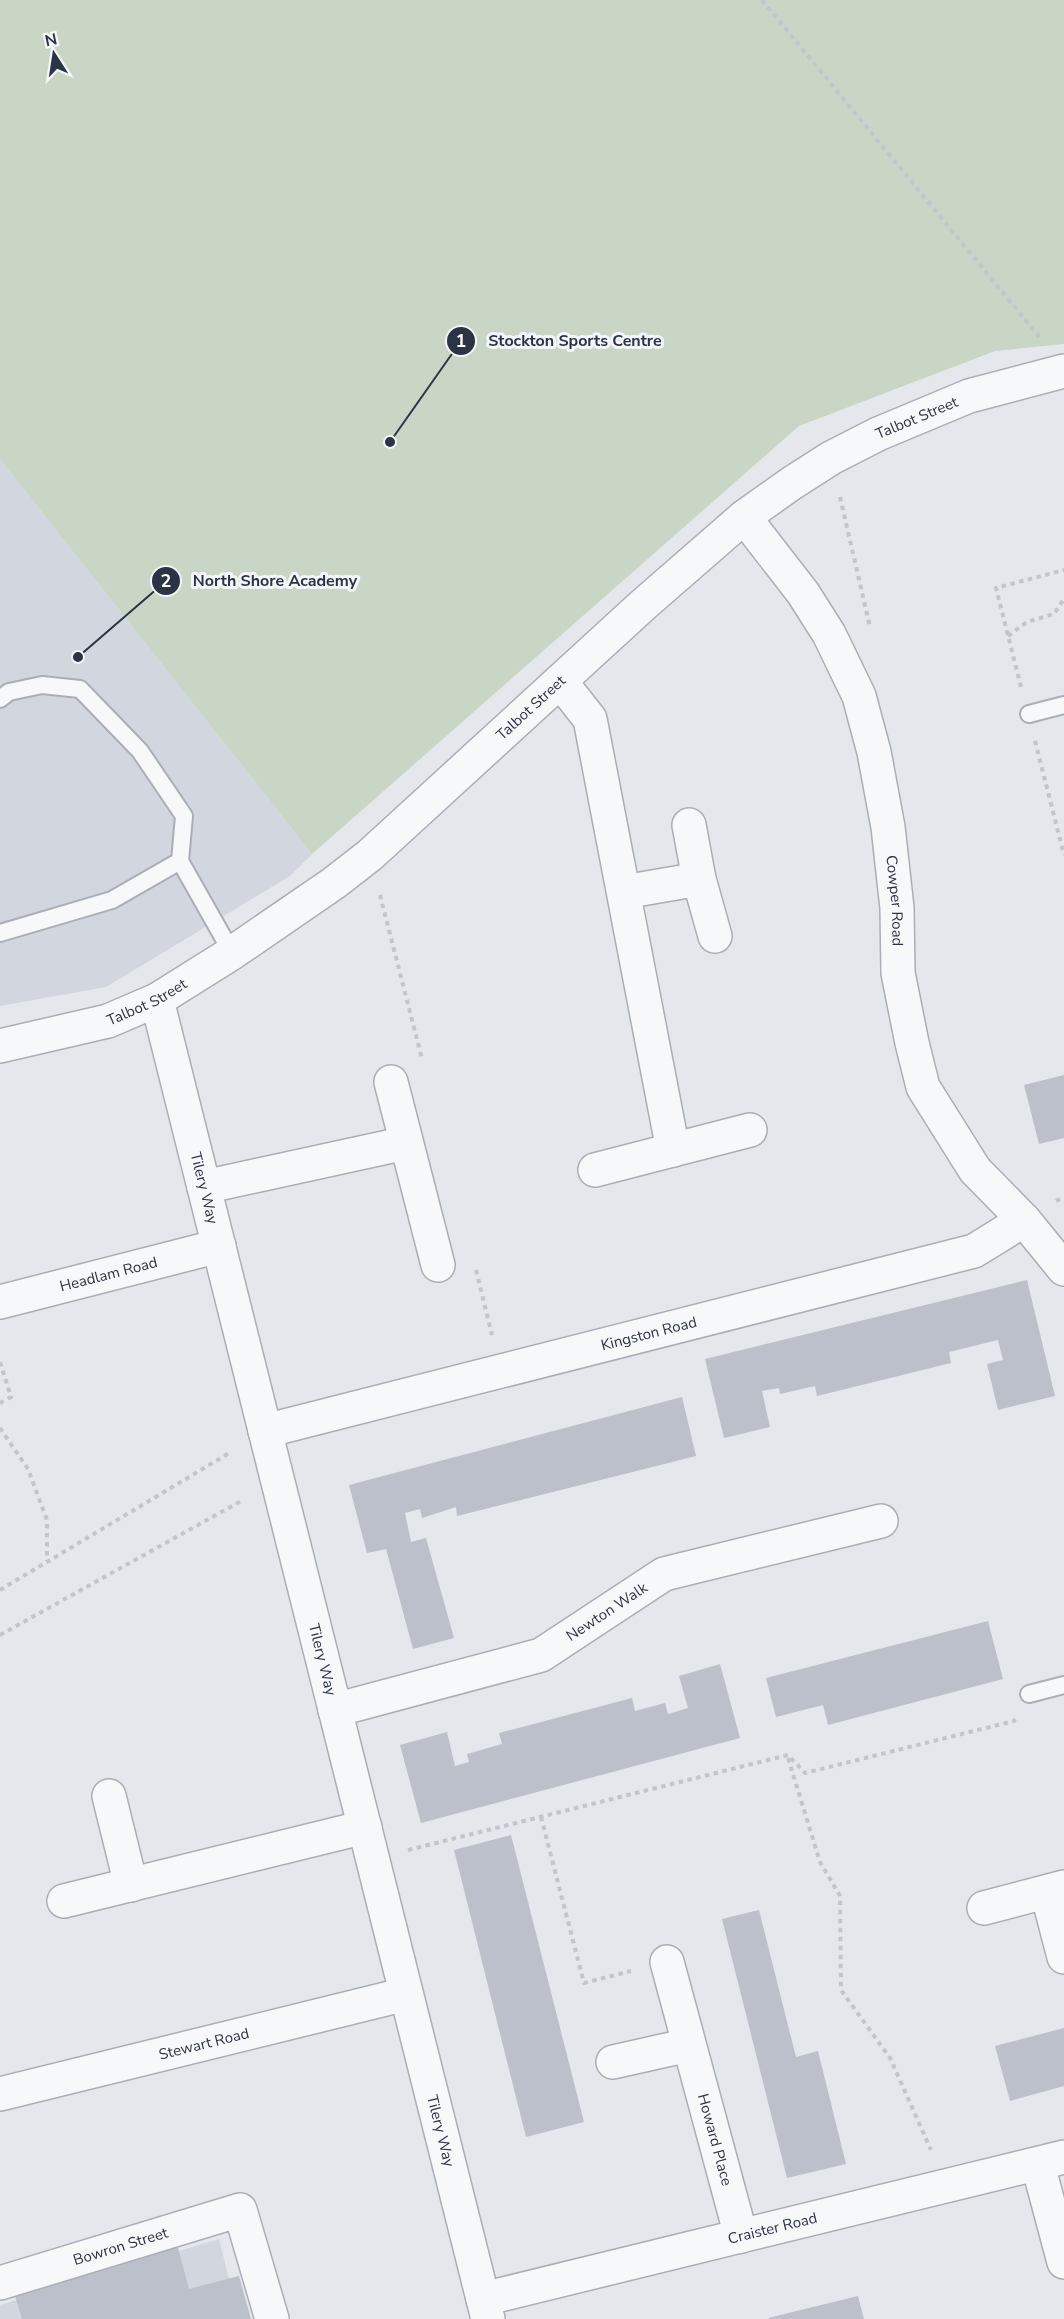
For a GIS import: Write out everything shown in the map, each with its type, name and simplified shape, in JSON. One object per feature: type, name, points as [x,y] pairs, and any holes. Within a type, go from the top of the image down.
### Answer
[{"type":"street","name":"Talbot Street","points":[[0,1046],[108,1021],[157,1000],[232,953],[334,883],[370,855],[643,605],[744,518],[831,458],[878,434],[969,396],[1064,371]]},
{"type":"street","name":"Cowper Road","points":[[744,518],[803,592],[829,634],[859,696],[874,752],[888,827],[897,908],[898,973],[923,1087],[975,1170],[1024,1220],[1064,1269]]},
{"type":"street","points":[[560,681],[590,719],[673,1150]]},
{"type":"street","points":[[689,825],[699,879],[715,936]]},
{"type":"street","points":[[624,892],[699,879]]},
{"type":"street","name":"Tilery Way","points":[[157,1000],[486,2309]]},
{"type":"street","points":[[391,1082],[438,1265]]},
{"type":"street","points":[[595,1170],[750,1131]]},
{"type":"street","points":[[204,1187],[406,1143]]},
{"type":"street","name":"Kingston Road","points":[[265,1431],[974,1251],[1024,1220]]},
{"type":"street","name":"Headlam Road","points":[[0,1302],[219,1245]]},
{"type":"street","name":"Newton Walk","points":[[335,1710],[541,1655],[664,1574],[881,1521]]},
{"type":"street","points":[[109,1796],[131,1885]]},
{"type":"street","points":[[64,1902],[365,1827]]},
{"type":"street","points":[[984,1908],[1055,1889],[1064,1957]]},
{"type":"street","name":"Howard Place","points":[[667,1962],[741,2236]]},
{"type":"street","name":"Stewart Road","points":[[0,2094],[406,1994]]},
{"type":"street","points":[[613,2062],[690,2045]]},
{"type":"street","points":[[1051,2161],[1064,2262]]},
{"type":"street","name":"Craister Road","points":[[486,2309],[741,2236],[1051,2161]]},
{"type":"street","name":"Bowron Street","points":[[0,2283],[240,2210],[272,2319]]},
{"type":"lane","points":[[0,699],[9,692],[42,685],[80,689],[140,751],[184,816],[180,861],[232,953]]},
{"type":"lane","points":[[1029,714],[1064,705]]},
{"type":"lane","points":[[0,933],[112,900],[180,861]]},
{"type":"lane","points":[[1029,1694],[1064,1685]]},
{"type":"path","points":[[762,0],[1041,340]]},
{"type":"path","points":[[831,458],[870,631]]},
{"type":"path","points":[[1064,570],[996,588],[1064,855]]},
{"type":"path","points":[[1008,636],[1026,622],[1054,614],[1064,599]]},
{"type":"path","points":[[0,1362],[10,1397],[0,1403]]},
{"type":"path","points":[[0,1428],[28,1469],[47,1520],[47,1562]]},
{"type":"path","points":[[0,1590],[265,1431]]},
{"type":"path","points":[[0,1635],[278,1481]]},
{"type":"path","points":[[788,1755],[805,1773],[1014,1721],[1029,1694]]},
{"type":"path","points":[[372,1859],[788,1755]]},
{"type":"path","points":[[788,1755],[820,1862],[840,1896],[841,1990],[890,2058],[948,2186]]},
{"type":"path","points":[[541,1817],[584,1983],[667,1962]]},
{"type":"shaded area","points":[[0,459],[312,854],[290,876],[106,987],[0,1006]]},
{"type":"shaded area","points":[[219,2239],[239,2319],[0,2319],[0,2305]]},
{"type":"green space","points":[[0,0],[1064,0],[1064,344],[995,351],[799,426],[312,854],[0,459]]},
{"type":"building","points":[[1064,1075],[1064,1138],[1039,1144],[1024,1085]]},
{"type":"building","points":[[1027,1280],[1055,1396],[998,1410],[987,1364],[1003,1360],[998,1340],[949,1352],[951,1363],[817,1396],[815,1386],[780,1394],[779,1388],[762,1391],[770,1427],[724,1438],[705,1359]]},
{"type":"building","points":[[682,1397],[696,1456],[457,1516],[456,1507],[422,1518],[420,1509],[405,1513],[411,1542],[426,1538],[454,1638],[413,1649],[386,1549],[367,1553],[349,1485]]},
{"type":"building","points":[[988,1621],[1003,1679],[828,1725],[823,1705],[776,1717],[766,1678]]},
{"type":"building","points":[[720,1664],[740,1738],[421,1823],[400,1745],[447,1732],[455,1766],[469,1762],[467,1754],[502,1744],[499,1733],[632,1698],[635,1711],[665,1703],[668,1714],[688,1708],[679,1676]]},
{"type":"building","points":[[511,1835],[584,2122],[526,2137],[454,1850]]},
{"type":"building","points":[[759,1910],[796,2057],[818,2051],[846,2164],[787,2178],[722,1919]]},
{"type":"building","points":[[1064,2028],[1064,2086],[1010,2101],[995,2046]]},
{"type":"building","points":[[177,2244],[189,2289],[239,2276],[251,2319],[22,2319],[13,2289]]},
{"type":"building","points":[[858,2296],[864,2319],[768,2318]]},
{"type":"place","name":"Stockton Sports Centre","points":[[390,442]]},
{"type":"place","name":"North Shore Academy","points":[[78,657]]}]
